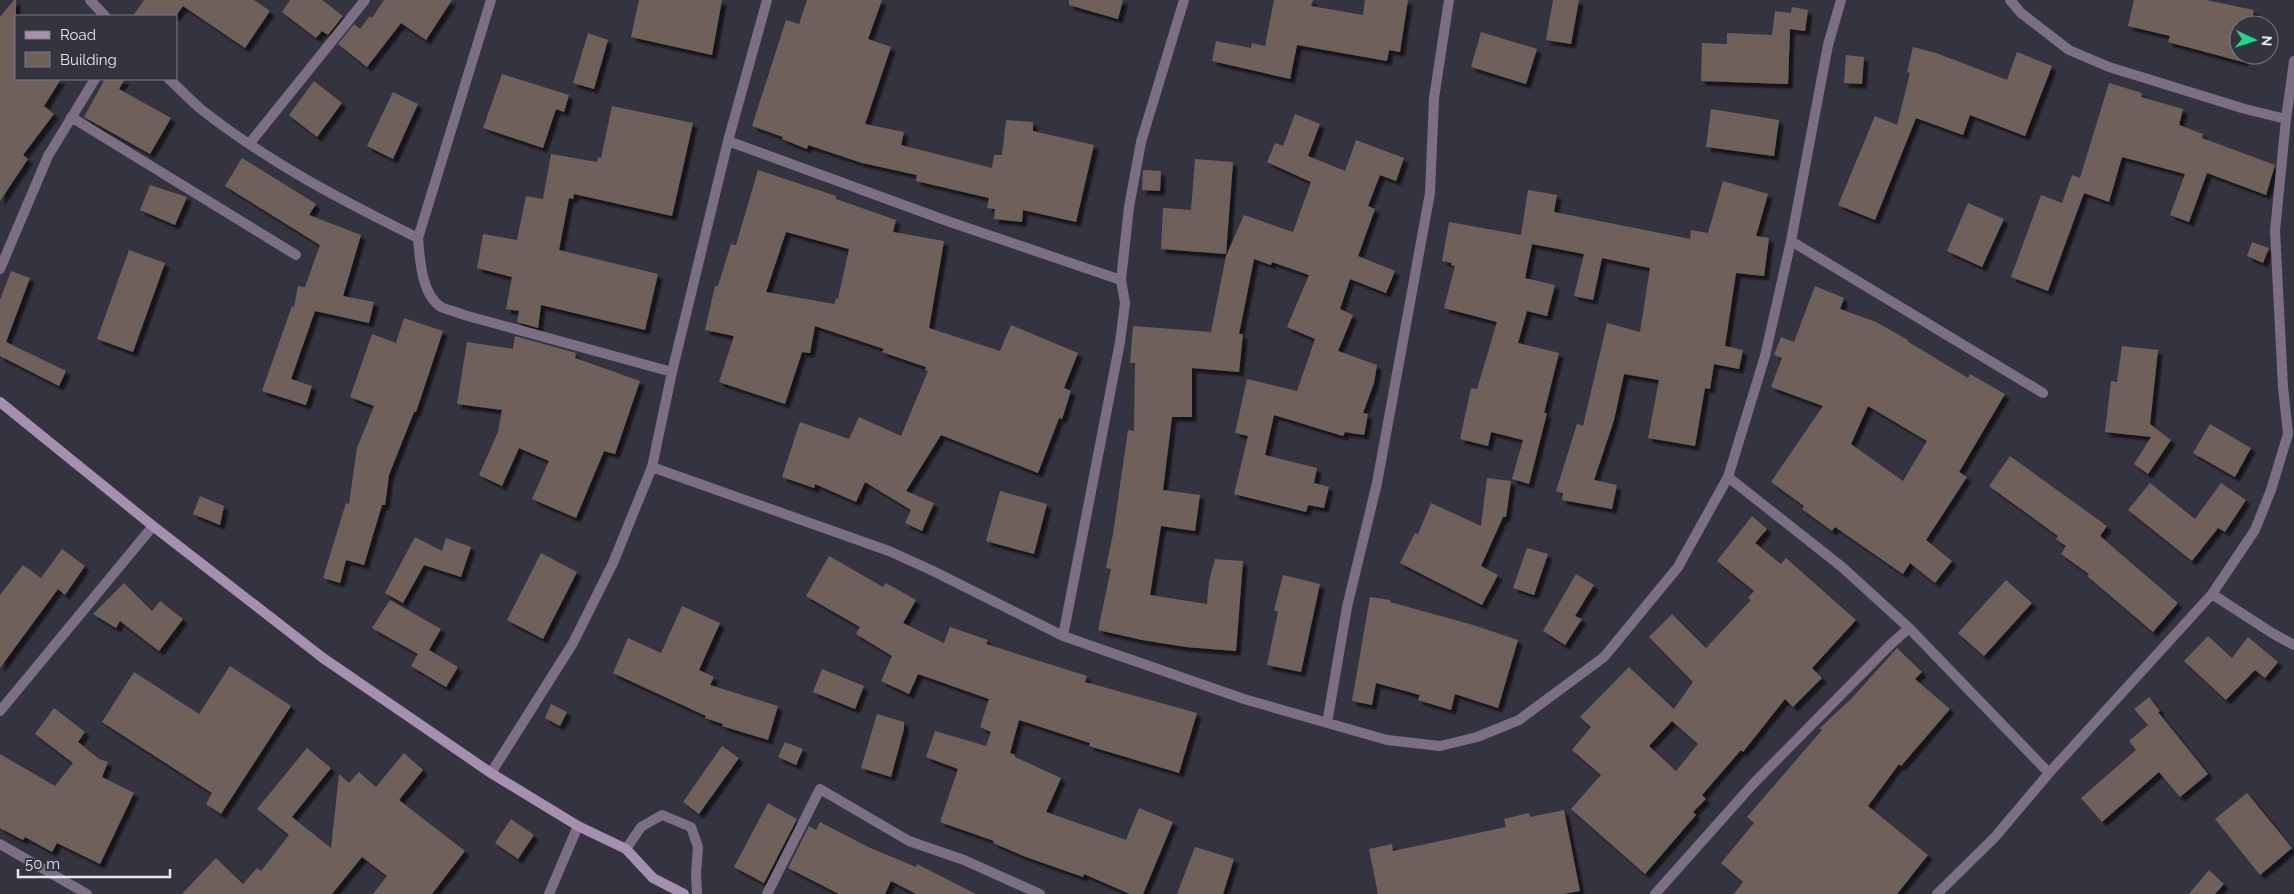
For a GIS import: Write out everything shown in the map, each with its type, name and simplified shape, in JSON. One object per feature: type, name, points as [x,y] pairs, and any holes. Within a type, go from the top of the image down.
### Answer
[{"type":"main road","points":[[0,402],[153,526],[323,658],[491,772],[578,826],[626,849],[653,878],[684,894]]},
{"type":"street","points":[[90,0],[105,15]]},
{"type":"street","points":[[250,143],[365,0]]},
{"type":"street","points":[[491,0],[418,238],[420,261],[428,290],[434,300],[442,307],[672,372]]},
{"type":"street","points":[[491,772],[573,643],[613,563],[652,467],[672,372],[728,141],[767,0]]},
{"type":"street","points":[[1063,636],[1120,342],[1125,303],[1121,280],[1129,207],[1141,142],[1184,0]]},
{"type":"street","points":[[1327,723],[1347,607],[1377,483],[1430,194],[1434,98],[1448,0]]},
{"type":"street","points":[[652,467],[889,551],[1063,636],[1236,696],[1387,740],[1440,746],[1477,737],[1519,720],[1604,657],[1678,567],[1728,478],[1765,356],[1791,241],[1828,46],[1841,0]]},
{"type":"street","points":[[2010,0],[2022,13],[2069,50],[2110,67],[2245,109],[2286,119]]},
{"type":"street","points":[[1937,894],[1995,837],[2049,773],[2212,594],[2255,530],[2271,490],[2288,434],[2289,387],[2276,231],[2286,119],[2294,61]]},
{"type":"street","points":[[0,269],[48,156],[94,80]]},
{"type":"street","points":[[170,80],[202,110],[298,174],[373,216],[418,238]]},
{"type":"street","points":[[71,117],[296,255]]},
{"type":"street","points":[[728,141],[950,222],[1121,280]]},
{"type":"street","points":[[1791,241],[2043,393]]},
{"type":"street","points":[[1728,478],[1842,567],[1909,628],[2049,773]]},
{"type":"street","points":[[0,711],[153,526]]},
{"type":"street","points":[[2212,594],[2294,645]]},
{"type":"street","points":[[1655,894],[1754,783],[1909,628]]},
{"type":"street","points":[[767,894],[820,790],[909,841],[964,860],[1040,894]]},
{"type":"street","points":[[626,849],[641,827],[662,815],[691,827],[698,847],[696,874],[698,894]]},
{"type":"street","points":[[548,894],[578,826]]},
{"type":"street","points":[[0,844],[88,894]]},
{"type":"building","points":[[16,0],[15,80],[60,80],[44,106],[54,114],[23,155],[28,159],[0,201],[0,17]]},
{"type":"building","points":[[144,0],[254,0],[270,11],[245,48],[183,6],[177,15],[134,15]]},
{"type":"building","points":[[290,0],[322,0],[343,16],[328,35],[322,31],[316,38],[282,12]]},
{"type":"building","points":[[384,0],[452,0],[426,40],[401,23],[367,67],[338,44],[354,24],[360,29],[370,16],[372,18]]},
{"type":"building","points":[[639,0],[722,0],[712,55],[631,37]]},
{"type":"building","points":[[807,0],[882,0],[868,39],[891,47],[865,124],[904,132],[901,145],[992,168],[994,155],[1002,155],[1006,120],[1033,122],[1033,131],[1094,145],[1076,222],[1023,210],[1022,222],[994,219],[995,209],[987,208],[989,198],[916,181],[917,175],[862,163],[808,145],[807,149],[782,139],[783,137],[752,126],[786,20],[799,24]]},
{"type":"building","points":[[1069,0],[1123,0],[1118,19],[1069,5]]},
{"type":"building","points":[[1274,0],[1313,0],[1311,6],[1363,15],[1365,0],[1408,0],[1400,52],[1389,50],[1387,61],[1297,45],[1290,79],[1212,61],[1216,41],[1251,48],[1252,43],[1265,46]]},
{"type":"building","points":[[1553,0],[1579,0],[1571,44],[1546,40]]},
{"type":"building","points":[[2134,0],[2206,0],[2254,10],[2253,15],[2229,15],[2229,58],[2168,42],[2170,36],[2128,26]]},
{"type":"building","points":[[1792,7],[1808,10],[1805,31],[1790,29],[1788,84],[1701,81],[1702,43],[1727,44],[1727,33],[1772,35],[1775,11],[1791,13]]},
{"type":"building","points":[[1481,32],[1537,49],[1526,84],[1471,67]]},
{"type":"building","points":[[588,33],[608,40],[594,89],[573,83]]},
{"type":"building","points":[[1913,47],[1936,53],[2007,80],[2017,52],[2052,66],[2025,136],[1970,115],[1963,135],[1916,118],[1875,220],[1838,205],[1875,116],[1897,125],[1910,73],[1907,72]]},
{"type":"building","points":[[1846,55],[1864,57],[1862,84],[1844,83]]},
{"type":"building","points":[[502,74],[569,95],[564,112],[556,109],[543,148],[483,128]]},
{"type":"building","points":[[104,80],[124,80],[119,89],[171,118],[150,154],[84,117]]},
{"type":"building","points":[[314,81],[342,103],[317,137],[289,115]]},
{"type":"building","points":[[2109,83],[2142,93],[2141,97],[2183,109],[2179,125],[2203,134],[2202,138],[2275,165],[2266,195],[2207,173],[2189,222],[2170,215],[2185,174],[2122,157],[2109,202],[2084,193],[2048,291],[2011,277],[2041,195],[2062,203],[2072,175],[2080,178]]},
{"type":"building","points":[[393,92],[418,104],[393,159],[367,146]]},
{"type":"building","points":[[612,106],[693,123],[672,216],[574,194],[573,199],[569,198],[559,250],[658,274],[645,330],[541,305],[538,328],[517,322],[519,311],[506,309],[512,277],[477,268],[483,234],[517,240],[526,196],[543,199],[551,154],[597,162],[598,157],[601,158]]},
{"type":"building","points":[[1711,109],[1779,120],[1774,156],[1706,147]]},
{"type":"building","points":[[1295,114],[1320,124],[1308,156],[1345,171],[1356,140],[1404,158],[1396,181],[1380,175],[1368,206],[1375,209],[1358,256],[1395,271],[1386,293],[1350,279],[1340,309],[1353,315],[1338,351],[1377,365],[1374,383],[1363,413],[1368,414],[1364,435],[1345,432],[1343,436],[1274,415],[1265,455],[1317,468],[1314,483],[1329,487],[1324,508],[1308,505],[1306,512],[1234,494],[1248,436],[1235,433],[1247,379],[1297,391],[1315,339],[1287,327],[1309,275],[1272,262],[1271,265],[1254,259],[1239,334],[1243,334],[1239,372],[1192,368],[1192,417],[1172,417],[1163,490],[1200,495],[1195,531],[1161,526],[1150,595],[1207,604],[1209,581],[1215,559],[1243,561],[1236,651],[1186,647],[1098,630],[1111,569],[1106,568],[1113,534],[1128,430],[1134,431],[1135,363],[1130,363],[1133,326],[1211,332],[1226,256],[1244,215],[1293,232],[1311,182],[1267,162],[1275,143],[1283,146]]},
{"type":"building","points":[[242,158],[316,204],[309,215],[361,235],[343,296],[374,302],[369,323],[315,311],[291,379],[312,386],[306,405],[262,391],[292,306],[294,307],[298,286],[305,287],[320,245],[225,186]]},
{"type":"building","points":[[1195,159],[1233,162],[1226,254],[1161,249],[1163,208],[1191,210]]},
{"type":"building","points":[[758,170],[836,196],[836,199],[896,220],[893,232],[944,241],[929,328],[1000,351],[1011,325],[1078,353],[1064,388],[1071,391],[1062,419],[1059,418],[1038,473],[941,435],[906,491],[934,503],[922,531],[905,523],[911,510],[865,482],[856,502],[815,484],[814,488],[782,477],[800,422],[849,439],[859,417],[901,436],[928,371],[925,370],[926,367],[882,352],[884,349],[815,326],[810,353],[802,352],[785,404],[719,382],[734,336],[705,330],[715,286],[718,286],[731,244],[736,245]],"holes":[[[786,232],[849,249],[838,299],[836,298],[834,304],[766,292]]]},
{"type":"building","points":[[1143,170],[1161,171],[1160,191],[1142,190]]},
{"type":"building","points":[[1723,181],[1768,194],[1756,236],[1769,238],[1764,276],[1736,273],[1725,346],[1743,350],[1739,369],[1714,364],[1710,389],[1705,388],[1695,446],[1648,438],[1659,380],[1624,374],[1614,420],[1594,480],[1617,485],[1612,509],[1562,500],[1563,493],[1556,491],[1577,424],[1583,426],[1607,323],[1640,332],[1650,268],[1602,258],[1593,300],[1574,296],[1584,254],[1532,244],[1525,278],[1555,285],[1547,316],[1527,311],[1518,343],[1559,353],[1544,413],[1547,413],[1529,484],[1512,479],[1523,440],[1491,432],[1488,446],[1460,439],[1471,388],[1477,389],[1497,322],[1444,308],[1455,266],[1451,265],[1452,263],[1442,261],[1449,222],[1521,235],[1528,190],[1557,195],[1554,212],[1690,239],[1691,230],[1708,233]]},
{"type":"building","points":[[150,185],[187,197],[175,225],[140,210]]},
{"type":"building","points":[[1968,203],[2004,219],[1982,267],[1947,251]]},
{"type":"building","points":[[2252,242],[2269,248],[2263,263],[2247,256]]},
{"type":"building","points":[[129,250],[165,263],[133,352],[97,339]]},
{"type":"building","points":[[11,271],[30,278],[6,342],[66,371],[59,386],[0,356],[0,300]]},
{"type":"building","points":[[1815,286],[1844,298],[1840,309],[1876,322],[1968,378],[1970,374],[2005,394],[1959,472],[1967,477],[1926,540],[1952,561],[1935,583],[1910,563],[1903,574],[1835,527],[1832,531],[1802,509],[1804,506],[1771,482],[1823,406],[1771,387],[1782,358],[1774,355],[1781,337],[1794,342]],"holes":[[[1868,406],[1927,441],[1903,481],[1851,444]]]},
{"type":"building","points":[[404,318],[443,331],[416,412],[414,412],[389,475],[385,505],[382,505],[364,565],[346,560],[340,583],[323,578],[346,503],[349,504],[357,448],[374,406],[350,397],[372,334],[396,343]]},
{"type":"building","points":[[515,336],[576,353],[575,358],[640,381],[615,454],[604,451],[576,518],[532,499],[549,461],[519,448],[502,486],[479,475],[498,432],[502,410],[457,404],[467,342],[513,349]]},
{"type":"building","points":[[2122,346],[2158,350],[2150,424],[2171,440],[2148,474],[2134,464],[2151,437],[2105,432],[2111,381],[2117,382]]},
{"type":"building","points":[[2210,424],[2251,448],[2235,477],[2193,453]]},
{"type":"building","points":[[2010,456],[2107,526],[2100,536],[2178,603],[2153,632],[2087,576],[2089,574],[2061,554],[2066,546],[2056,539],[2058,536],[1989,486]]},
{"type":"building","points":[[1487,478],[1511,481],[1506,517],[1503,517],[1481,566],[1498,575],[1482,605],[1400,563],[1415,533],[1418,534],[1431,503],[1481,526]]},
{"type":"building","points":[[2150,483],[2195,519],[2221,483],[2246,500],[2225,532],[2218,528],[2192,561],[2128,510]]},
{"type":"building","points":[[1000,491],[1047,504],[1034,554],[986,541]]},
{"type":"building","points":[[200,496],[224,506],[220,525],[193,514]]},
{"type":"building","points":[[1752,516],[1767,529],[1755,543],[1781,564],[1786,558],[1856,620],[1812,668],[1822,678],[1793,707],[1785,699],[1743,752],[1741,750],[1702,795],[1706,799],[1693,812],[1696,815],[1645,874],[1571,809],[1601,775],[1572,750],[1591,727],[1580,717],[1629,667],[1674,709],[1693,682],[1649,637],[1672,614],[1706,648],[1751,600],[1748,598],[1754,591],[1717,561]],"holes":[[[1672,721],[1698,744],[1676,771],[1649,746]]]},
{"type":"building","points":[[415,537],[442,551],[446,538],[471,547],[461,577],[424,565],[403,603],[385,593]]},
{"type":"building","points":[[1527,548],[1548,554],[1534,595],[1513,588]]},
{"type":"building","points":[[62,549],[85,566],[65,595],[58,589],[0,668],[0,595],[23,565],[41,578]]},
{"type":"building","points":[[541,553],[577,572],[543,639],[507,620]]},
{"type":"building","points":[[829,556],[883,587],[886,583],[916,600],[903,623],[944,643],[950,627],[988,640],[986,644],[1087,676],[1085,682],[1197,713],[1179,773],[1089,746],[1090,743],[1019,720],[1010,753],[1061,778],[1046,812],[1126,840],[1139,808],[1173,822],[1143,894],[1130,894],[1084,874],[1083,877],[1026,857],[993,843],[994,841],[940,822],[958,769],[926,757],[935,731],[986,746],[991,732],[980,727],[989,699],[918,674],[909,694],[881,681],[892,656],[856,634],[860,627],[806,596]]},
{"type":"building","points":[[1576,574],[1594,585],[1575,616],[1582,619],[1565,645],[1543,631]]},
{"type":"building","points":[[1283,575],[1320,584],[1301,672],[1267,665],[1278,612],[1274,610]]},
{"type":"building","points":[[2006,580],[2032,603],[1984,656],[1958,633]]},
{"type":"building","points":[[124,583],[152,611],[160,601],[183,619],[159,651],[120,621],[116,628],[93,614]]},
{"type":"building","points":[[1370,597],[1390,600],[1390,602],[1473,625],[1518,640],[1498,708],[1455,694],[1451,710],[1418,700],[1420,695],[1376,683],[1372,705],[1352,701]]},
{"type":"building","points":[[390,600],[441,629],[429,650],[458,667],[446,687],[411,666],[418,654],[372,628]]},
{"type":"building","points":[[682,606],[720,623],[699,670],[714,677],[710,685],[778,706],[768,740],[722,726],[723,724],[705,718],[706,716],[613,673],[628,638],[661,653]]},
{"type":"building","points":[[2208,636],[2232,658],[2248,637],[2278,662],[2265,678],[2255,670],[2226,700],[2184,661]]},
{"type":"building","points":[[1897,648],[1922,672],[1915,679],[1950,709],[1901,766],[1899,764],[1868,806],[1928,855],[1897,894],[1734,894],[1743,882],[1721,863],[1754,823],[1747,817],[1822,730],[1820,728],[1852,698]]},
{"type":"building","points":[[230,666],[291,706],[221,814],[206,804],[212,793],[102,722],[134,672],[199,714]]},
{"type":"building","points":[[822,669],[864,686],[855,709],[813,692]]},
{"type":"building","points":[[2149,697],[2160,711],[2158,712],[2208,774],[2180,797],[2159,772],[2102,822],[2081,798],[2136,750],[2129,741],[2148,725],[2134,709]]},
{"type":"building","points":[[551,704],[567,712],[560,726],[545,718]]},
{"type":"building","points":[[54,708],[85,732],[78,742],[99,759],[108,762],[102,777],[134,793],[100,864],[57,843],[52,852],[25,837],[23,840],[0,828],[0,754],[55,786],[73,763],[35,734]]},
{"type":"building","points":[[877,714],[904,722],[904,729],[891,777],[861,768]]},
{"type":"building","points":[[785,742],[803,749],[796,765],[778,757]]},
{"type":"building","points":[[722,746],[739,758],[699,814],[683,802]]},
{"type":"building","points":[[307,748],[331,768],[292,817],[331,848],[339,774],[349,783],[359,772],[376,787],[404,753],[423,770],[399,800],[465,851],[432,894],[373,894],[387,876],[362,857],[332,894],[182,894],[216,858],[243,884],[257,868],[261,871],[289,835],[257,809]]},
{"type":"building","points":[[2247,793],[2292,848],[2260,875],[2215,819]]},
{"type":"building","points":[[768,803],[797,819],[764,883],[734,867]]},
{"type":"building","points":[[1564,810],[1580,891],[1563,894],[1378,894],[1369,849],[1392,844],[1393,851],[1506,827],[1504,819],[1529,813],[1530,817]]},
{"type":"building","points":[[511,819],[534,835],[518,859],[495,843]]},
{"type":"building","points":[[820,822],[868,847],[916,867],[917,864],[976,894],[916,894],[891,881],[885,894],[839,894],[788,868],[809,826],[816,830]]},
{"type":"building","points":[[1195,847],[1234,859],[1223,894],[1177,894]]},
{"type":"building","points":[[2209,870],[2224,884],[2215,894],[2189,894]]}]
